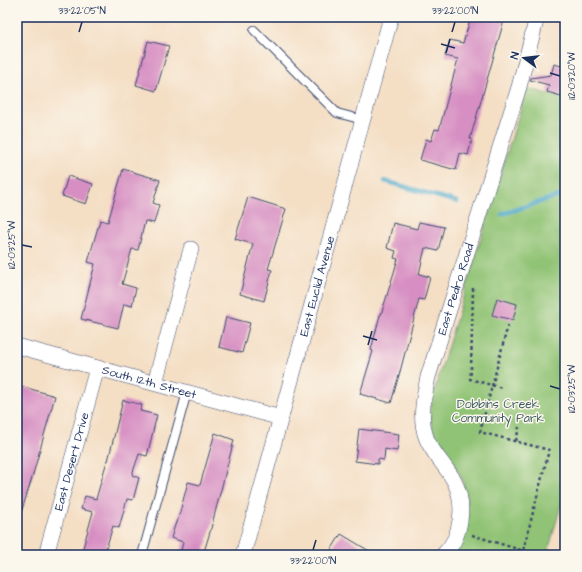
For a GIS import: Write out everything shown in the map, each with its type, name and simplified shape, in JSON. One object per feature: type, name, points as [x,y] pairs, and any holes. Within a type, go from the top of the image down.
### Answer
[{"type":"street","name":"East Euclid Avenue","points":[[243,555],[391,17]]},
{"type":"street","name":"East Pedro Road","points":[[443,555],[458,531],[461,513],[460,498],[455,482],[426,439],[423,424],[423,401],[428,377],[519,87],[537,17]]},
{"type":"street","points":[[155,383],[191,249]]},
{"type":"street","name":"South 12th Street","points":[[17,346],[281,418]]},
{"type":"street","name":"East Desert Drive","points":[[46,555],[97,368]]},
{"type":"lane","points":[[254,30],[337,113],[363,120]]},
{"type":"lane","points":[[142,555],[188,392]]},
{"type":"path","points":[[460,276],[473,286],[470,379],[502,388]]},
{"type":"path","points":[[508,325],[480,432],[549,450],[522,555]]},
{"type":"path","points":[[516,441],[519,427]]},
{"type":"path","points":[[458,531],[524,551]]},
{"type":"green space","name":"Dobbins Creek Community Park","points":[[527,88],[565,99],[565,491],[547,555],[451,555],[467,500],[462,479],[450,457],[436,439],[431,423],[430,411],[433,395]]},
{"type":"building","points":[[471,17],[505,17],[470,139],[472,139],[468,155],[460,153],[456,170],[420,160],[426,139],[431,141],[435,129],[439,130],[458,59],[445,56],[450,40],[463,43]]},
{"type":"building","points":[[148,41],[169,46],[156,91],[136,85]]},
{"type":"building","points":[[554,64],[565,67],[565,97],[547,92],[549,85],[530,80],[531,78],[551,75]]},
{"type":"building","points":[[123,169],[160,180],[153,203],[159,205],[154,223],[145,221],[138,250],[132,249],[122,284],[136,288],[132,306],[124,304],[118,328],[81,319],[95,264],[88,262],[100,220],[108,222]]},
{"type":"building","points":[[68,176],[93,184],[86,204],[62,196]]},
{"type":"building","points":[[248,197],[286,209],[268,269],[272,270],[264,301],[240,294],[253,244],[235,239]]},
{"type":"building","points":[[419,222],[444,227],[438,251],[425,248],[419,274],[430,277],[424,300],[419,299],[391,403],[360,394],[373,351],[371,350],[380,315],[398,259],[394,258],[396,251],[387,248],[393,223],[417,229]]},
{"type":"building","points":[[497,298],[517,304],[513,320],[492,315]]},
{"type":"building","points":[[226,317],[250,323],[242,353],[219,347]]},
{"type":"building","points":[[20,386],[55,396],[20,516],[17,515],[17,396]]},
{"type":"building","points":[[123,400],[142,405],[140,411],[157,415],[147,456],[139,454],[132,475],[139,478],[133,500],[127,499],[119,528],[113,526],[104,555],[81,555],[93,512],[81,509],[85,496],[96,499],[108,461]]},
{"type":"building","points":[[359,429],[399,434],[397,451],[385,449],[384,460],[378,459],[378,464],[355,461]]},
{"type":"building","points":[[215,433],[234,440],[210,532],[203,555],[180,555],[183,542],[171,538],[176,522],[177,523],[188,482],[200,485]]},
{"type":"building","points":[[341,534],[376,555],[328,555]]},
{"type":"waterway","points":[[385,181],[457,202]]},
{"type":"waterway","points":[[502,214],[565,194]]}]
